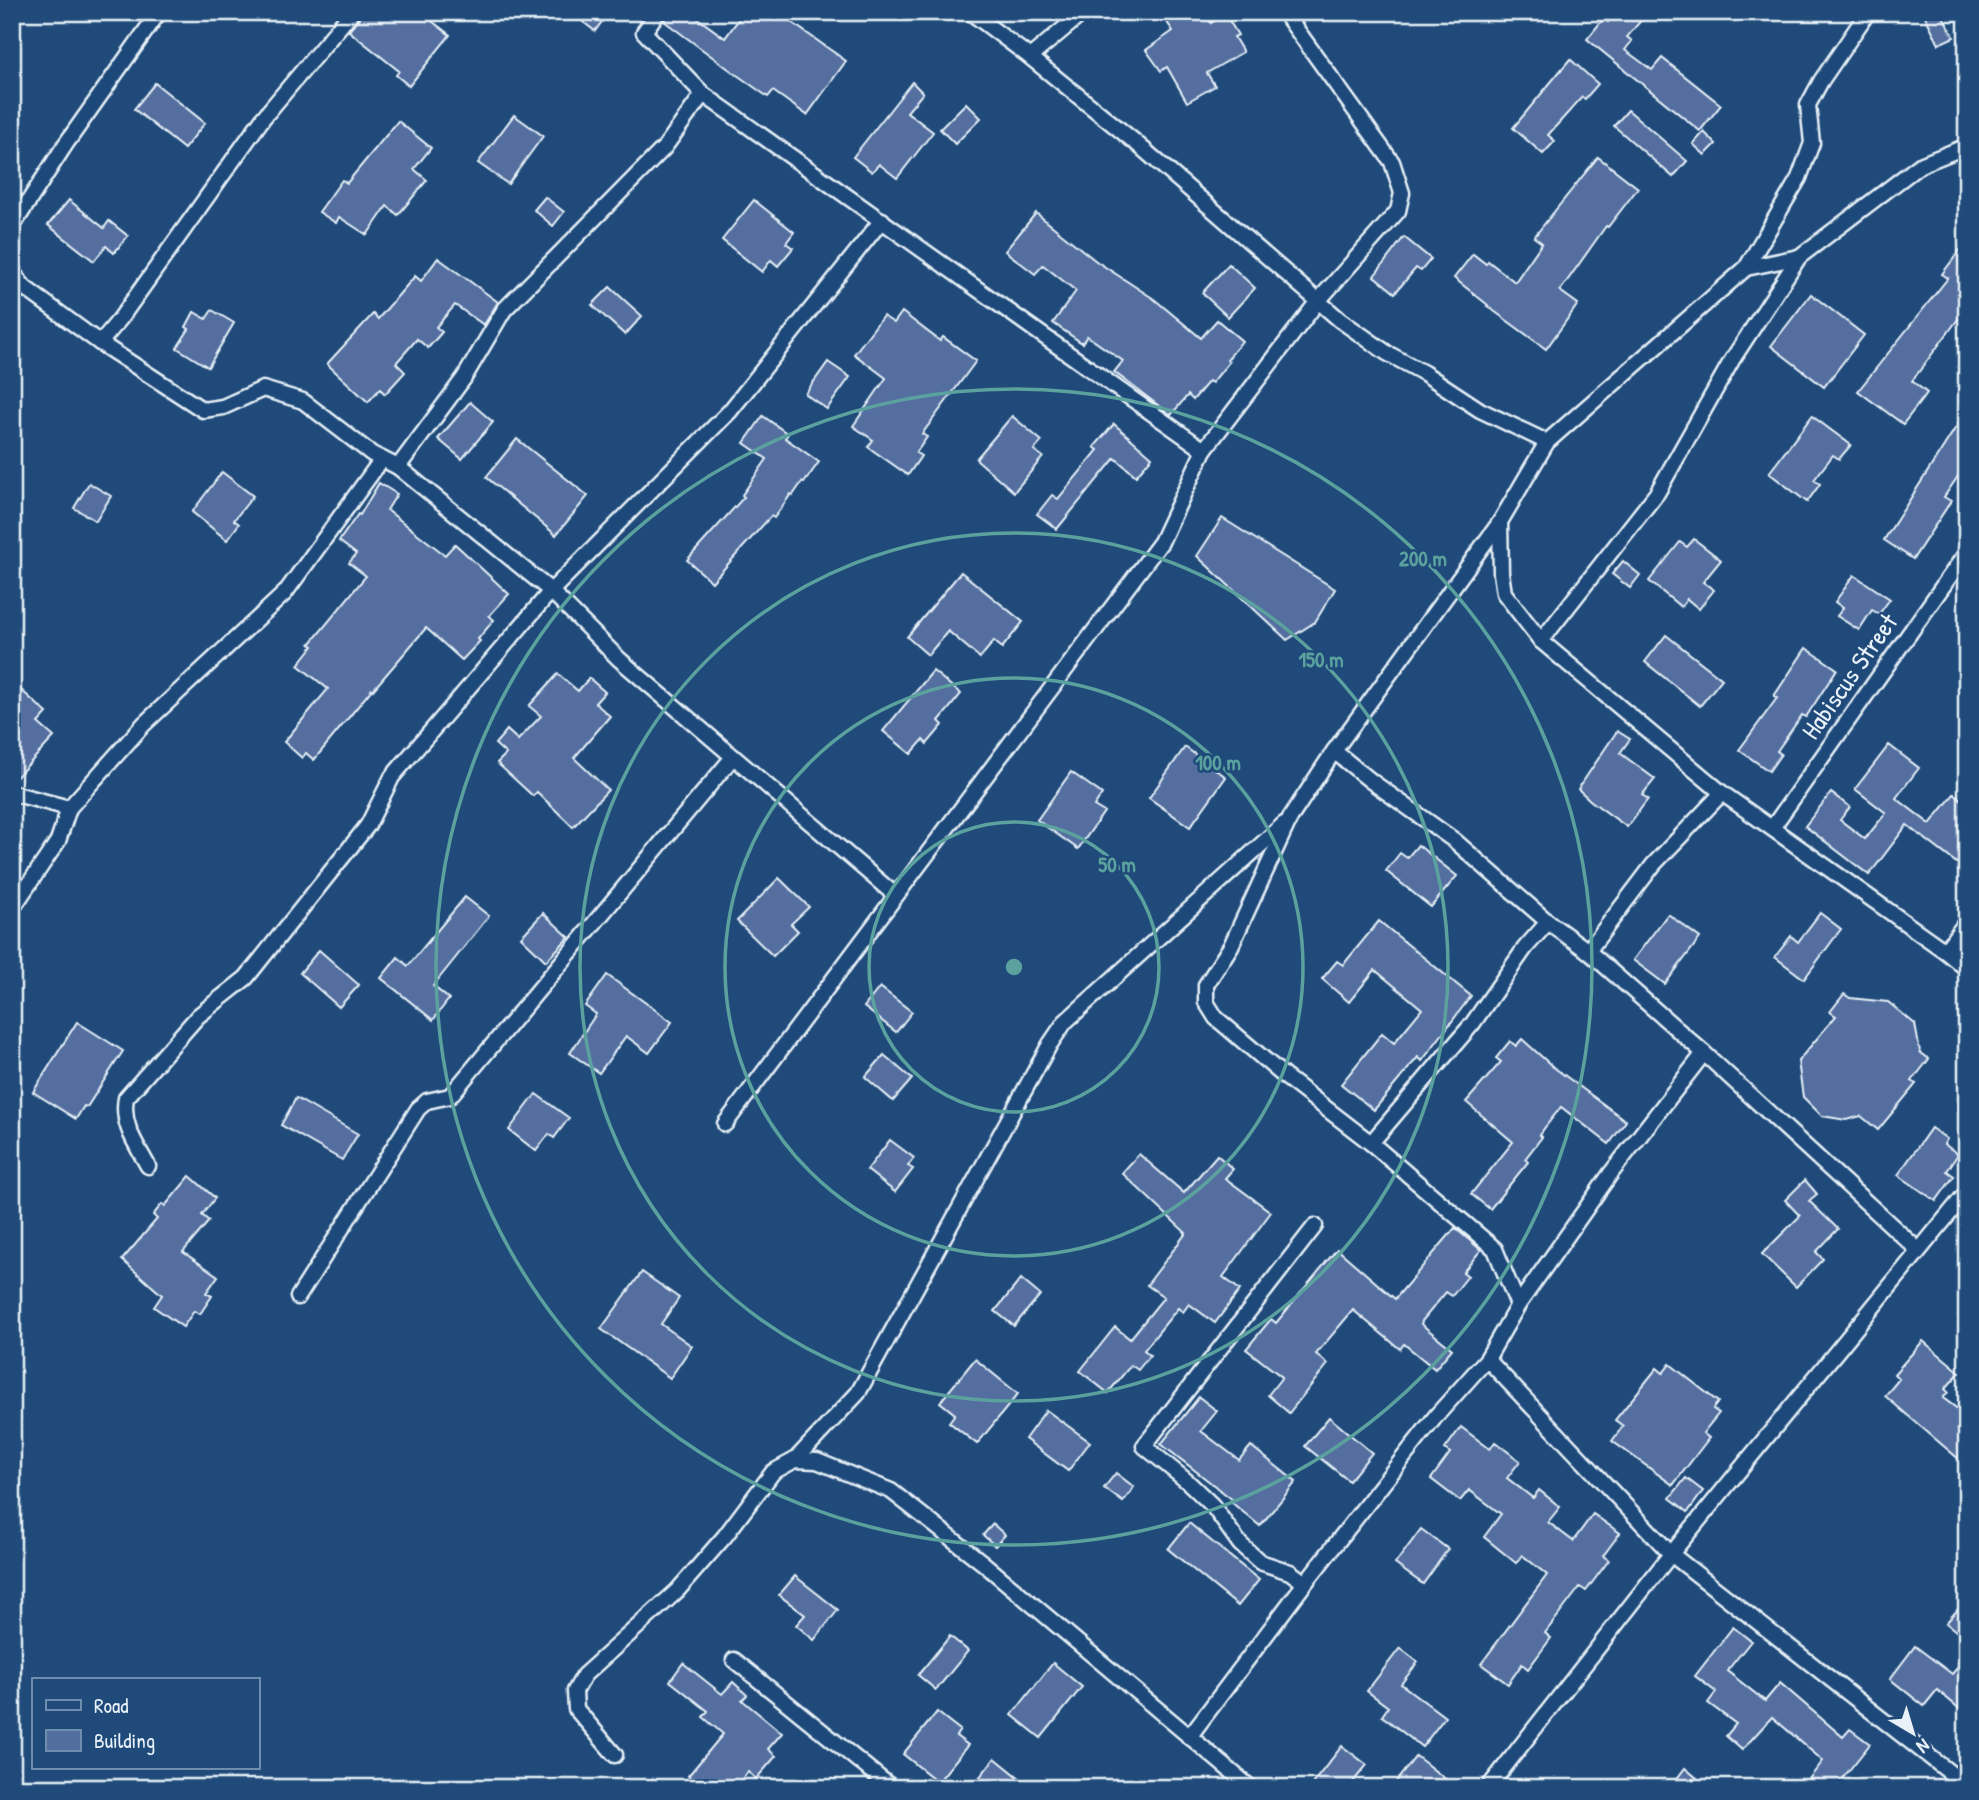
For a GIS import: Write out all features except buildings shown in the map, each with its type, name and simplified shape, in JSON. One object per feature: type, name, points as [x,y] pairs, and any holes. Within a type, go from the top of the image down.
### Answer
[{"type":"street","points":[[14,220],[159,12]]},
{"type":"street","points":[[100,343],[120,319],[263,118],[352,12]]},
{"type":"street","points":[[657,12],[644,32],[703,94],[1204,450]]},
{"type":"street","points":[[970,12],[1135,142],[1318,301],[1387,353],[1480,410],[1547,442]]},
{"type":"street","points":[[1030,57],[1084,12]]},
{"type":"street","points":[[725,1124],[1161,542],[1204,450],[1318,301],[1398,211],[1402,193],[1392,162],[1284,12]]},
{"type":"street","points":[[1518,1305],[1495,1249],[1371,1143],[1284,1076],[1216,1018],[1206,1002],[1206,985],[1231,946],[1290,818],[1500,522],[1547,442],[1746,268],[1799,177],[1812,143],[1808,105],[1868,12]]},
{"type":"street","points":[[398,467],[464,378],[504,310],[664,148],[703,94]]},
{"type":"street","points":[[1541,641],[1657,493],[1732,359],[1799,257],[1920,165],[1967,146]]},
{"type":"street","points":[[148,1166],[127,1127],[124,1110],[127,1098],[198,1016],[246,978],[368,825],[392,777],[551,591],[730,411],[882,220]]},
{"type":"street","points":[[1746,268],[1799,257]]},
{"type":"street","points":[[12,272],[25,288],[100,343],[203,410],[223,407],[263,389],[303,401],[382,459],[398,467],[551,591],[618,659],[895,895]]},
{"type":"street","points":[[12,909],[58,841],[69,808],[144,724],[285,593],[382,459]]},
{"type":"street","points":[[1500,522],[1504,593],[1541,641],[1722,793],[1967,969]]},
{"type":"street","name":"Habiscus Street","points":[[1772,828],[1967,552]]},
{"type":"street","points":[[1335,751],[1371,782],[1455,841],[1548,922],[1588,951],[1704,1053],[1918,1250]]},
{"type":"street","points":[[298,1297],[418,1109],[427,1101],[450,1096],[733,757]]},
{"type":"street","points":[[12,793],[69,808]]},
{"type":"street","points":[[1588,951],[1654,864],[1722,793]]},
{"type":"street","points":[[615,1755],[576,1709],[575,1690],[584,1675],[677,1591],[725,1536],[774,1472],[795,1460],[858,1393],[1050,1044],[1065,1022],[1290,818]]},
{"type":"street","points":[[1945,951],[1967,921]]},
{"type":"street","points":[[1371,1143],[1478,1015],[1525,948],[1548,922]]},
{"type":"street","points":[[1189,1737],[1436,1416],[1487,1359],[1518,1305],[1611,1173],[1704,1053]]},
{"type":"street","points":[[1488,1788],[1671,1555],[1967,1192]]},
{"type":"street","points":[[1306,1583],[1290,1572],[1260,1562],[1240,1545],[1212,1505],[1144,1446],[1315,1226]]},
{"type":"street","points":[[1487,1359],[1671,1555],[1967,1786]]},
{"type":"street","points":[[795,1460],[817,1461],[891,1491],[983,1563],[1251,1788]]},
{"type":"street","points":[[734,1660],[892,1788]]}]
